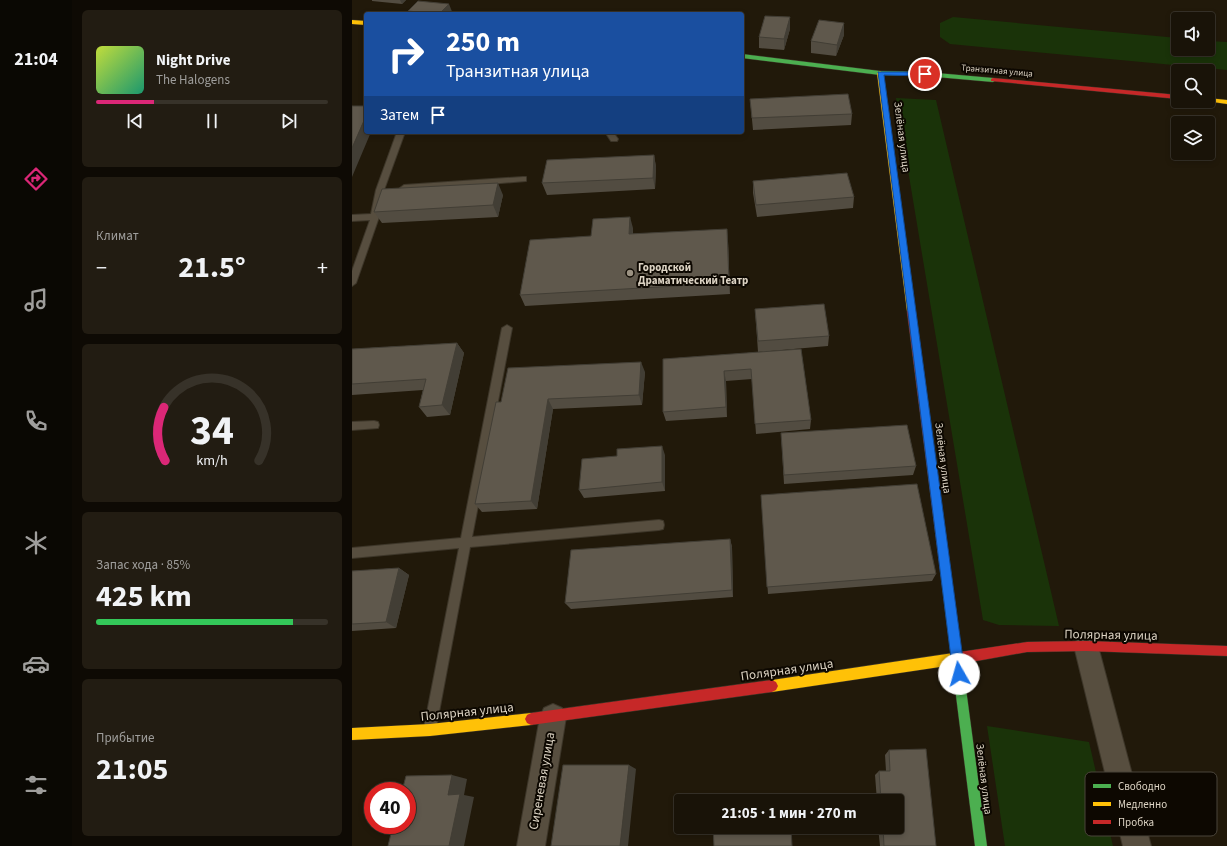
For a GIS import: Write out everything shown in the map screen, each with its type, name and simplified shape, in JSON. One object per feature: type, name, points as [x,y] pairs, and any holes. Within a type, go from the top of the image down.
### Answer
[{"type":"street","points":[[352,22],[364,23]]},
{"type":"street","name":"Транзитная улица","points":[[744,56],[880,73],[925,74],[1171,96]]},
{"type":"street","name":"Зелёная улица","points":[[880,73],[981,846]]},
{"type":"street","points":[[1215,101],[1227,102]]},
{"type":"street","points":[[1086,646],[1118,772]]},
{"type":"street","name":"Полярная улица","points":[[352,734],[430,730],[553,717],[957,659],[1027,647],[1086,646],[1227,651]]},
{"type":"street","name":"Сиреневая улица","points":[[531,846],[553,717]]},
{"type":"street","points":[[1134,836],[1137,846]]},
{"type":"lane","points":[[352,283],[375,217],[388,190],[401,134]]},
{"type":"lane","points":[[610,134],[614,139]]},
{"type":"lane","points":[[388,190],[523,178]]},
{"type":"lane","points":[[352,218],[375,217]]},
{"type":"lane","points":[[430,730],[507,328]]},
{"type":"lane","points":[[352,426],[374,425]]},
{"type":"lane","points":[[352,553],[660,525]]},
{"type":"green space","points":[[953,17],[1171,37],[1171,56],[1215,56],[1215,41],[1227,42],[1227,70],[1215,69],[1215,64],[1171,65],[950,44],[940,37],[940,23]]},
{"type":"green space","points":[[896,98],[936,100],[1059,626],[999,625],[983,620]]},
{"type":"green space","points":[[987,726],[1089,742],[1096,772],[1085,772],[1085,836],[1111,836],[1113,846],[1005,846]]},
{"type":"building","points":[[418,1],[449,4],[441,12],[408,11]]},
{"type":"building","points":[[765,16],[790,17],[784,39],[759,37]]},
{"type":"building","points":[[819,20],[844,23],[837,45],[811,41]]},
{"type":"building","points":[[848,94],[852,114],[752,118],[750,99]]},
{"type":"building","points":[[352,106],[364,106],[364,121],[352,148]]},
{"type":"building","points":[[654,155],[653,178],[542,183],[547,160]]},
{"type":"building","points":[[847,173],[854,197],[756,205],[753,181]]},
{"type":"building","points":[[498,183],[493,205],[374,212],[382,189]]},
{"type":"building","name":"Городской Драматический Театр","points":[[630,217],[629,234],[727,229],[729,283],[520,295],[530,240],[591,236],[593,219]]},
{"type":"building","points":[[824,304],[829,336],[758,341],[755,309]]},
{"type":"building","points":[[457,343],[442,405],[419,407],[426,379],[352,384],[352,349]]},
{"type":"building","points":[[801,349],[811,420],[755,424],[751,369],[724,371],[726,407],[663,412],[663,359]]},
{"type":"building","points":[[641,362],[639,395],[548,399],[531,501],[475,504],[496,402],[501,402],[508,368]]},
{"type":"building","points":[[907,425],[916,466],[784,475],[781,433]]},
{"type":"building","points":[[662,446],[662,482],[579,490],[582,459],[617,456],[617,449]]},
{"type":"building","points":[[917,484],[936,574],[767,587],[761,495]]},
{"type":"building","points":[[730,539],[732,590],[565,603],[571,550]]},
{"type":"building","points":[[399,568],[386,622],[352,624],[352,571]]},
{"type":"building","points":[[926,749],[936,846],[884,846],[883,834],[904,834],[904,794],[881,794],[879,771],[890,771],[889,750]]},
{"type":"building","points":[[563,765],[629,765],[620,846],[551,846]]},
{"type":"building","points":[[452,775],[448,795],[460,794],[449,846],[388,846],[391,834],[416,834],[416,782],[404,782],[406,776]]},
{"type":"building","points":[[713,834],[791,834],[792,846],[714,846]]},
{"type":"traffic: fast","points":[[744,56],[880,73],[925,74],[993,80]]},
{"type":"traffic: fast","points":[[945,569],[981,846]]},
{"type":"traffic: slow","points":[[352,22],[364,23]]},
{"type":"traffic: slow","points":[[880,73],[911,311]]},
{"type":"traffic: slow","points":[[1215,101],[1227,102]]},
{"type":"traffic: slow","points":[[772,686],[960,658]]},
{"type":"traffic: slow","points":[[352,734],[430,730],[531,719]]},
{"type":"traffic: jam","points":[[993,80],[1171,96]]},
{"type":"traffic: jam","points":[[911,311],[945,569]]},
{"type":"traffic: jam","points":[[960,658],[1027,647],[1086,646],[1227,651]]},
{"type":"traffic: jam","points":[[531,719],[772,686]]},
{"type":"place","name":"Городской Драматический Театр","points":[[630,273]]},
{"type":"route","points":[[925,74],[880,73],[886,105],[959,674]]}]
